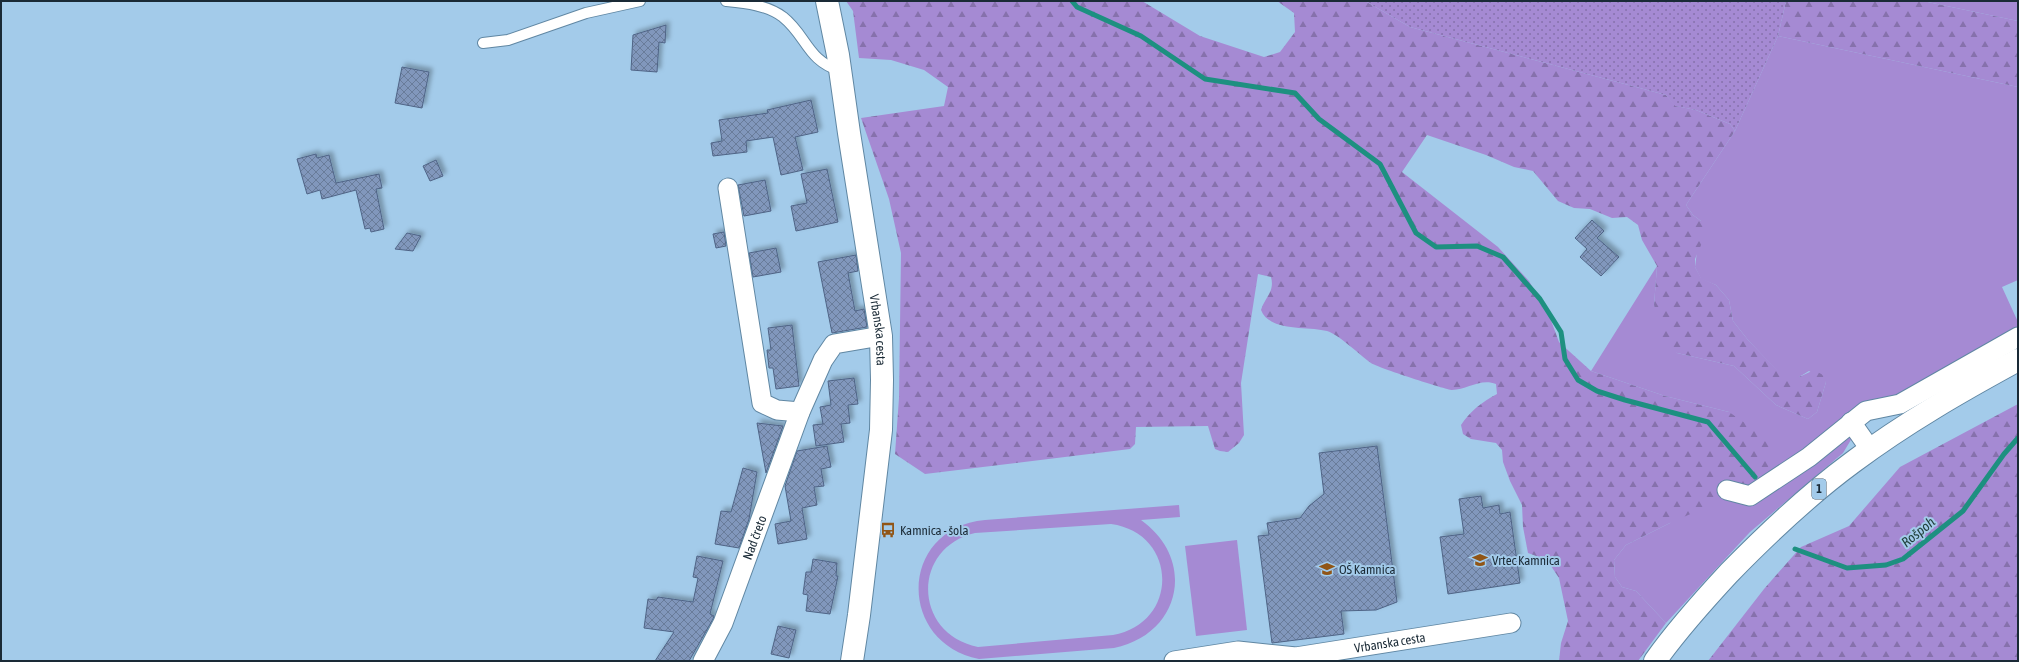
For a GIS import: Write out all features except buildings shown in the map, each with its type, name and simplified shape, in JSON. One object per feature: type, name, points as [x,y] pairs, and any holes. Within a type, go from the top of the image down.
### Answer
[{"type":"street","name":"Vrbanska cesta","points":[[827,1],[841,71],[849,133],[881,336],[881,430],[859,615],[852,661]]},
{"type":"street","points":[[728,188],[762,403],[777,410],[800,412]]},
{"type":"street","name":"Nad čreto","points":[[703,661],[724,623],[800,412],[823,360],[834,344],[881,336]]},
{"type":"street","points":[[1727,490],[1750,496],[1809,457],[1866,411],[1900,404],[1918,396],[2018,337]]},
{"type":"street","name":"1","points":[[1655,661],[1706,598],[1760,541],[1806,500],[1870,449],[1923,414],[2018,360]]},
{"type":"street","points":[[1851,422],[1870,449]]},
{"type":"street","name":"Vrbanska cesta","points":[[1174,661],[1238,651],[1296,657],[1511,623]]},
{"type":"lane","points":[[483,43],[508,40],[586,13],[640,1]]},
{"type":"lane","points":[[726,1],[751,4],[771,10],[793,27],[817,60],[829,67],[841,71]]},
{"type":"green space","points":[[846,1],[1142,1],[1200,36],[1264,57],[1280,52],[1295,32],[1294,13],[1277,1],[1365,1],[1410,27],[1666,95],[1676,106],[1696,110],[1730,124],[1735,131],[1686,205],[1693,215],[1701,221],[1706,228],[1705,236],[1695,259],[1695,267],[1701,278],[1716,285],[1729,300],[1733,321],[1748,340],[1784,377],[1799,377],[1814,370],[1823,375],[1826,382],[1817,412],[1808,419],[1776,405],[1734,366],[1677,353],[1668,347],[1662,337],[1654,305],[1657,266],[1642,240],[1638,225],[1627,217],[1612,218],[1590,209],[1574,208],[1558,201],[1533,171],[1514,167],[1486,155],[1427,135],[1402,172],[1498,247],[1529,281],[1549,315],[1559,342],[1591,371],[1665,396],[1729,412],[1754,429],[1769,445],[1772,464],[1720,501],[1670,523],[1626,545],[1614,560],[1615,577],[1622,587],[1636,591],[1666,623],[1638,661],[1559,661],[1561,643],[1568,621],[1559,578],[1547,560],[1528,553],[1523,527],[1522,505],[1510,481],[1503,462],[1502,450],[1496,443],[1471,439],[1463,434],[1461,425],[1468,415],[1477,407],[1497,394],[1496,384],[1484,382],[1458,389],[1447,389],[1371,363],[1337,336],[1327,331],[1290,327],[1272,322],[1265,317],[1261,310],[1271,291],[1271,277],[1258,274],[1241,383],[1244,435],[1239,443],[1228,452],[1215,449],[1208,426],[1136,427],[1135,444],[1130,449],[925,474],[895,454],[899,398],[901,253],[889,199],[861,118],[944,106],[948,87],[924,70],[891,60],[859,58],[853,11]]},
{"type":"green space","points":[[1365,1],[1786,1],[1778,36],[1735,131],[1730,124],[1696,110],[1675,106],[1666,95],[1410,27]]},
{"type":"green space","points":[[1786,1],[1923,1],[2018,21],[2018,87],[1778,36]]},
{"type":"green space","points":[[1923,1],[2018,1],[2018,21]]},
{"type":"green space","points":[[1778,36],[2018,87],[2018,280],[2002,287],[2018,322],[2018,331],[1934,383],[1872,405],[1843,453],[1750,532],[1666,623],[1636,591],[1622,587],[1615,577],[1614,560],[1626,545],[1670,523],[1729,412],[1665,396],[1591,371],[1657,266],[1654,305],[1677,353],[1734,366],[1776,405],[1808,419],[1817,412],[1826,382],[1809,371],[1799,377],[1784,378],[1748,340],[1733,321],[1729,300],[1716,285],[1701,279],[1695,267],[1701,221],[1693,215],[1686,205],[1735,131]]},
{"type":"green space","points":[[2018,404],[2018,661],[1708,661],[1764,589],[1801,547],[1849,526],[1900,467]]},
{"type":"green space","points":[[1179,505],[1180,517],[1141,520],[1159,536],[1170,555],[1175,574],[1174,594],[1167,612],[1154,628],[1137,640],[1114,648],[979,659],[952,648],[933,631],[922,610],[919,586],[923,563],[936,543],[957,528],[985,520]],"holes":[[[1111,524],[1133,531],[1149,543],[1159,560],[1162,578],[1159,597],[1150,614],[1135,627],[1113,635],[978,647],[957,639],[941,626],[932,609],[928,591],[931,572],[939,555],[954,542],[975,533]]]},
{"type":"green space","points":[[1237,540],[1247,630],[1196,636],[1185,546]]},
{"type":"waterway","points":[[1072,1],[1077,7],[1141,36],[1205,79],[1295,93],[1319,119],[1380,164],[1416,233],[1436,247],[1477,246],[1503,257],[1540,299],[1561,332],[1565,359],[1578,380],[1597,391],[1708,422],[1755,477]]},
{"type":"waterway","name":"Rošpoh","points":[[1795,549],[1847,568],[1886,565],[1903,559],[1963,511],[2004,454],[2018,438]]},
{"type":"place","name":"Kamnica - šola","points":[[888,530]]},
{"type":"place","name":"Vrtec Kamnica","points":[[1480,560]]},
{"type":"place","name":"OŠ Kamnica","points":[[1327,569]]}]
